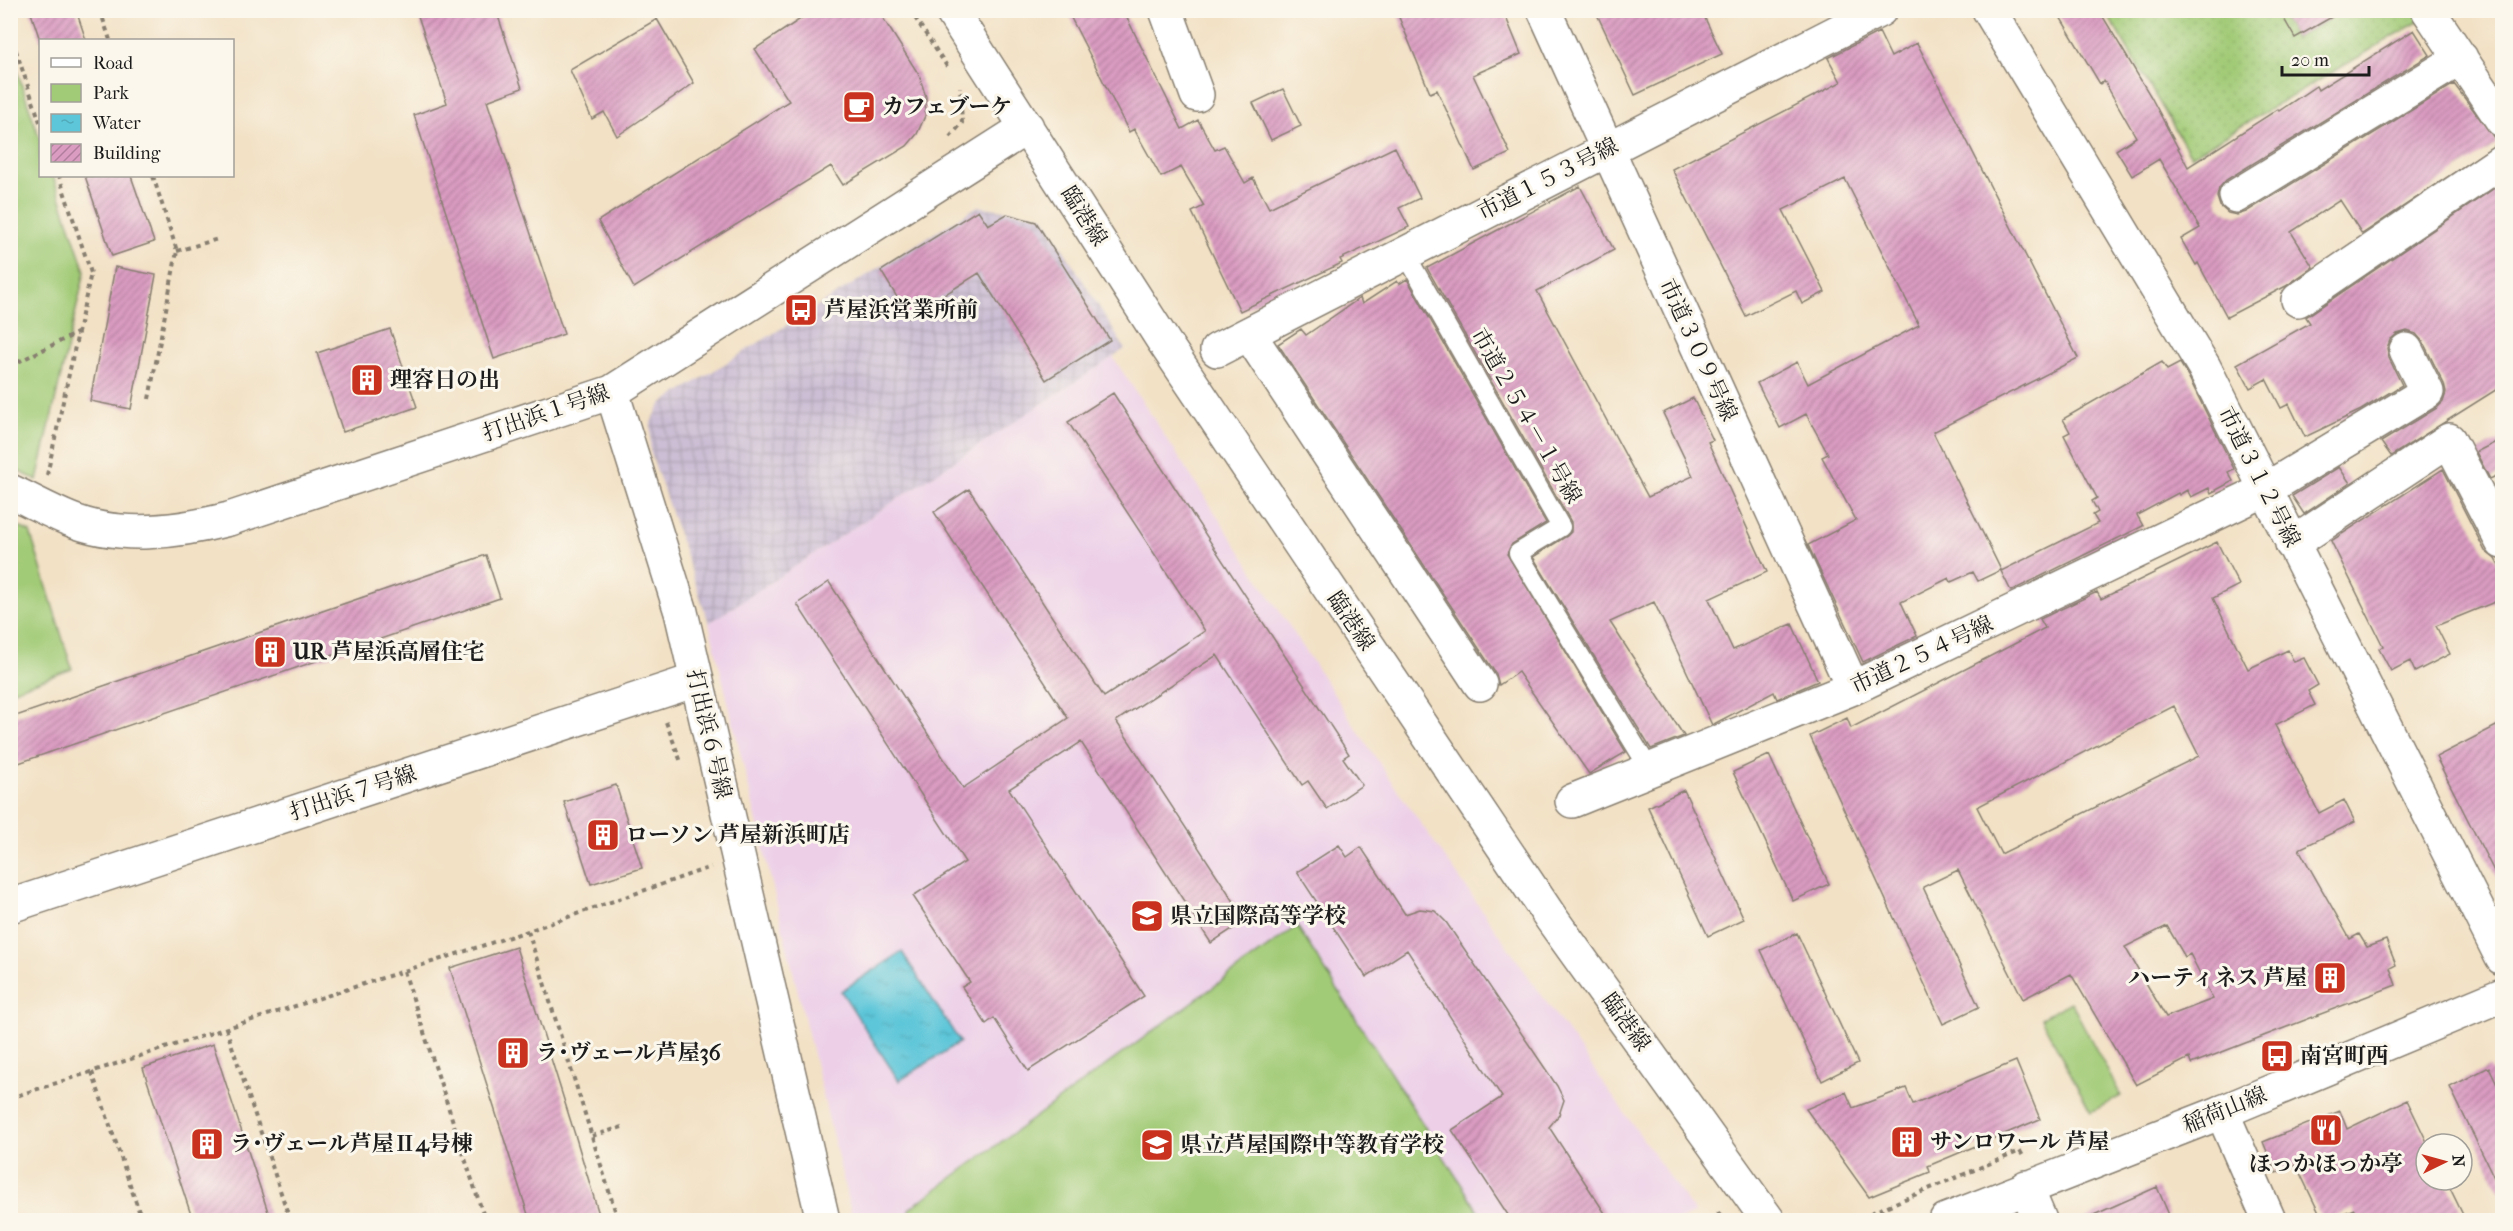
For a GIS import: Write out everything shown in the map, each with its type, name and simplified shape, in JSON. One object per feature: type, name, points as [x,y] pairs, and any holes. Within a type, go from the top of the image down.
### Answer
[{"type":"street","name":"臨港線","points":[[951,10],[1164,342],[1551,918],[1768,1221]]},
{"type":"street","points":[[1166,10],[1197,94]]},
{"type":"street","name":"市道３０９号線","points":[[1544,10],[1853,688]]},
{"type":"street","name":"市道１５３号線","points":[[1217,350],[1880,10]]},
{"type":"street","name":"市道３１２号線","points":[[1989,10],[2204,367],[2502,958]]},
{"type":"street","points":[[2428,10],[2502,120]]},
{"type":"street","points":[[2236,196],[2462,58]]},
{"type":"street","name":"打出浜１号線","points":[[10,490],[70,520],[100,528],[133,531],[199,526],[229,519],[612,392],[1027,127]]},
{"type":"street","points":[[2298,300],[2502,161]]},
{"type":"street","points":[[1248,334],[1480,684]]},
{"type":"street","name":"市道２５４号線","points":[[1572,801],[1853,688],[2265,490],[2427,392],[2406,350]]},
{"type":"street","name":"打出浜６号線","points":[[612,392],[681,612],[823,1221]]},
{"type":"street","points":[[2292,544],[2449,440],[2502,542]]},
{"type":"street","name":"打出浜７号線","points":[[10,906],[696,680]]},
{"type":"street","name":"稲荷山線","points":[[1947,1221],[2026,1187],[2222,1112],[2502,995]]},
{"type":"street","points":[[2222,1112],[2269,1221]]},
{"type":"street","points":[[2026,1187],[2040,1221]]},
{"type":"lane","name":"市道２５４－１号線","points":[[1405,253],[1561,527],[1518,553],[1650,770]]},
{"type":"path","points":[[100,10],[110,39]]},
{"type":"path","points":[[910,10],[949,70]]},
{"type":"path","points":[[10,33],[39,119]]},
{"type":"path","points":[[947,141],[962,123],[962,89],[956,80]]},
{"type":"path","points":[[40,505],[91,273],[59,177]]},
{"type":"path","points":[[149,399],[177,251],[153,177]]},
{"type":"path","points":[[177,251],[218,239]]},
{"type":"path","points":[[10,366],[78,333]]},
{"type":"path","points":[[10,1098],[528,931],[720,864]]},
{"type":"path","points":[[528,931],[618,1221]]},
{"type":"path","points":[[404,971],[485,1221]]},
{"type":"path","points":[[226,1028],[291,1221]]},
{"type":"path","points":[[92,1071],[142,1221]]},
{"type":"path","points":[[592,1136],[622,1127]]},
{"type":"path","points":[[1718,1212],[1723,1221]]},
{"type":"path","points":[[1854,1221],[1862,1216]]},
{"type":"shaded area","points":[[978,206],[1043,216],[1125,349],[709,623],[650,451],[651,422],[662,403]]},
{"type":"shaded area","points":[[1113,357],[1389,778],[1695,1213],[1681,1220],[853,1220],[709,623]]},
{"type":"green space","points":[[2105,11],[2279,11],[2295,38],[2344,11],[2414,11],[2421,20],[2191,156]]},
{"type":"green space","points":[[11,52],[39,137],[39,177],[53,177],[85,271],[37,480],[11,468]]},
{"type":"green space","points":[[11,523],[30,532],[72,669],[11,691]]},
{"type":"green space","points":[[1297,926],[1484,1220],[911,1220],[909,1209]]},
{"type":"green space","points":[[2071,1002],[2121,1096],[2091,1112],[2041,1018]]},
{"type":"water","points":[[902,952],[960,1042],[899,1081],[841,991]]},
{"type":"building","points":[[30,10],[76,10],[86,39],[40,39]]},
{"type":"building","points":[[416,10],[496,10],[522,88],[487,101],[564,334],[494,359],[414,115],[447,103]]},
{"type":"building","points":[[814,10],[878,10],[919,75],[926,97],[925,116],[917,134],[907,146],[843,185],[831,166],[634,288],[598,221],[789,101],[755,49]]},
{"type":"building","points":[[1067,10],[1123,10],[1182,129],[1198,120],[1215,150],[1224,146],[1245,183],[1253,178],[1269,208],[1395,147],[1420,198],[1399,208],[1409,227],[1340,259],[1342,263],[1240,311],[1192,212],[1204,206],[1181,167],[1161,177],[1134,129],[1129,132]]},
{"type":"building","points":[[1396,10],[1503,10],[1521,54],[1473,75],[1510,153],[1474,170],[1437,90],[1430,93]]},
{"type":"building","points":[[1595,10],[1701,10],[1722,54],[1635,95]]},
{"type":"building","points":[[2056,10],[2099,10],[2151,97],[2188,167],[2278,109],[2279,111],[2316,86],[2318,90],[2414,30],[2430,55],[2226,180],[2219,188],[2217,197],[2220,206],[2228,213],[2237,215],[2246,212],[2454,84],[2498,143],[2362,234],[2340,200],[2291,232],[2313,267],[2286,286],[2227,317],[2198,263],[2196,265],[2181,239],[2200,228],[2159,159],[2132,176],[2116,150],[2136,137],[2104,81],[2100,84]]},
{"type":"building","points":[[2279,10],[2344,10],[2295,38]]},
{"type":"building","points":[[657,19],[694,83],[617,136],[604,112],[592,119],[570,70]]},
{"type":"building","points":[[1879,32],[1891,57],[1917,43],[2078,358],[1933,432],[2001,570],[1978,581],[1973,572],[1951,582],[1949,578],[1901,602],[1917,636],[1863,662],[1808,545],[1856,520],[1822,457],[1828,454],[1806,414],[1780,428],[1757,383],[1797,362],[1808,384],[1919,325],[1845,179],[1783,210],[1825,292],[1802,304],[1796,291],[1746,316],[1672,169],[1841,82],[1828,58]]},
{"type":"building","points":[[1283,89],[1301,126],[1271,140],[1253,103]]},
{"type":"building","points":[[85,177],[131,177],[154,242],[112,256]]},
{"type":"building","points":[[2502,183],[2502,386],[2391,456],[2381,442],[2437,408],[2443,402],[2446,393],[2444,384],[2423,342],[2416,334],[2407,331],[2397,334],[2390,340],[2387,348],[2389,358],[2402,385],[2361,410],[2305,437],[2289,404],[2281,408],[2266,379],[2250,388],[2237,364],[2310,323],[2306,317]]},
{"type":"building","points":[[1580,186],[1614,250],[1537,291],[1648,497],[1693,476],[1663,413],[1693,398],[1713,440],[1708,442],[1767,572],[1709,599],[1733,650],[1792,624],[1818,681],[1777,699],[1774,692],[1712,725],[1654,602],[1610,622],[1684,736],[1651,749],[1533,557],[1567,536],[1571,532],[1571,522],[1427,268]]},
{"type":"building","points":[[978,210],[988,225],[1007,214],[1036,222],[1110,340],[1046,380],[979,273],[909,317],[881,271]]},
{"type":"building","points":[[115,267],[156,275],[131,409],[90,401]]},
{"type":"building","points":[[1407,279],[1546,523],[1512,544],[1507,554],[1626,752],[1589,774],[1518,672],[1499,685],[1496,674],[1278,344],[1301,329],[1306,335],[1360,298],[1362,304],[1397,281],[1399,284]]},
{"type":"building","name":"理容日の出","points":[[390,329],[417,407],[343,432],[317,353]]},
{"type":"building","points":[[2162,362],[2167,370],[2180,363],[2188,376],[2234,469],[2228,472],[2233,481],[2211,493],[2209,488],[2191,497],[2187,490],[2179,495],[2178,493],[2137,515],[2143,526],[2011,591],[2001,571],[2098,523],[2093,515],[2098,512],[2092,501],[2097,498],[2064,435],[2070,432],[2063,419]]},
{"type":"building","points":[[1113,393],[1349,754],[1343,758],[1362,785],[1327,809],[1308,781],[1302,785],[1217,655],[1116,721],[1246,920],[1211,943],[1081,742],[1009,789],[1144,996],[1028,1071],[994,1018],[986,1024],[962,987],[970,982],[913,896],[965,862],[797,604],[829,582],[963,788],[1068,718],[934,512],[969,489],[1104,697],[1205,631],[1068,422]]},
{"type":"building","points":[[2502,439],[2502,473],[2490,479],[2476,452]]},
{"type":"building","points":[[2339,467],[2350,483],[2304,514],[2292,496]]},
{"type":"building","points":[[2443,469],[2485,551],[2495,559],[2502,572],[2502,599],[2436,626],[2450,654],[2415,672],[2410,661],[2391,671],[2379,649],[2383,646],[2331,541]]},
{"type":"building","points":[[2217,542],[2239,585],[2213,598],[2248,669],[2288,650],[2294,662],[2304,658],[2318,685],[2308,691],[2315,705],[2275,725],[2319,813],[2344,800],[2355,822],[2299,849],[2350,939],[2359,934],[2367,947],[2386,940],[2396,965],[2390,968],[2396,985],[2191,1064],[2189,1058],[2136,1085],[2071,974],[2023,999],[1958,870],[1923,887],[1979,1007],[1943,1024],[1810,736],[1847,718],[1851,728],[2045,628],[2040,619],[2097,592],[2101,599]],"holes":[[[2174,706],[2199,756],[2001,854],[1977,807]],[[2167,926],[2185,957],[2190,954],[2213,999],[2166,1017],[2125,947]]]},
{"type":"building","points":[[486,555],[500,598],[10,766],[10,718]]},
{"type":"building","points":[[2502,723],[2502,887],[2436,757]]},
{"type":"building","points":[[1769,755],[1829,884],[1793,901],[1733,772]]},
{"type":"building","name":"ローソン 芦屋新浜町店","points":[[616,785],[642,868],[591,884],[564,802]]},
{"type":"building","points":[[1684,790],[1744,919],[1708,936],[1648,807]]},
{"type":"building","points":[[1339,845],[1347,857],[1361,847],[1405,914],[1420,909],[1435,911],[1446,922],[1557,1086],[1564,1100],[1559,1115],[1549,1127],[1610,1221],[1512,1221],[1452,1130],[1502,1097],[1407,950],[1366,977],[1297,872]]},
{"type":"building","points":[[1797,933],[1858,1063],[1822,1081],[1761,950]]},
{"type":"building","name":"ラ･ヴェール芦屋36","points":[[516,947],[601,1221],[530,1221],[450,968]]},
{"type":"building","name":"ラ･ヴェール芦屋Ⅱ4号棟","points":[[213,1044],[271,1221],[193,1221],[143,1068]]},
{"type":"building","name":"サンロワール 芦屋","points":[[2016,1061],[2040,1119],[1928,1166],[1930,1172],[1869,1197],[1806,1109],[1846,1092],[1853,1108],[1906,1088],[1913,1104]]},
{"type":"building","points":[[2489,1067],[2502,1094],[2502,1194],[2474,1136],[2474,1132],[2472,1132],[2450,1087]]},
{"type":"building","points":[[2407,1100],[2422,1132],[2414,1132],[2414,1192],[2452,1192],[2466,1221],[2356,1221],[2354,1209],[2323,1221],[2296,1165],[2276,1173],[2263,1142],[2340,1111],[2347,1129]]},
{"type":"building","points":[[2157,1187],[2169,1215],[2157,1221],[2080,1221]]},
{"type":"place","name":"カフェブーケ","points":[[859,107]]},
{"type":"place","name":"芦屋浜営業所前","points":[[801,310]]},
{"type":"place","name":"理容日の出","points":[[367,380]]},
{"type":"place","name":"UR 芦屋浜高層住宅","points":[[270,652]]},
{"type":"place","name":"ローソン 芦屋新浜町店","points":[[603,835]]},
{"type":"place","name":"県立国際高等学校","points":[[1147,916]]},
{"type":"place","name":"ハーティネス 芦屋","points":[[2330,978]]},
{"type":"place","name":"ラ･ヴェール芦屋36","points":[[513,1053]]},
{"type":"place","name":"南宮町西","points":[[2277,1056]]},
{"type":"place","name":"ほっかほっか亭","points":[[2326,1130]]},
{"type":"place","name":"サンロワール 芦屋","points":[[1907,1142]]},
{"type":"place","name":"ラ･ヴェール芦屋Ⅱ4号棟","points":[[207,1144]]},
{"type":"place","name":"県立芦屋国際中等教育学校","points":[[1157,1145]]}]
